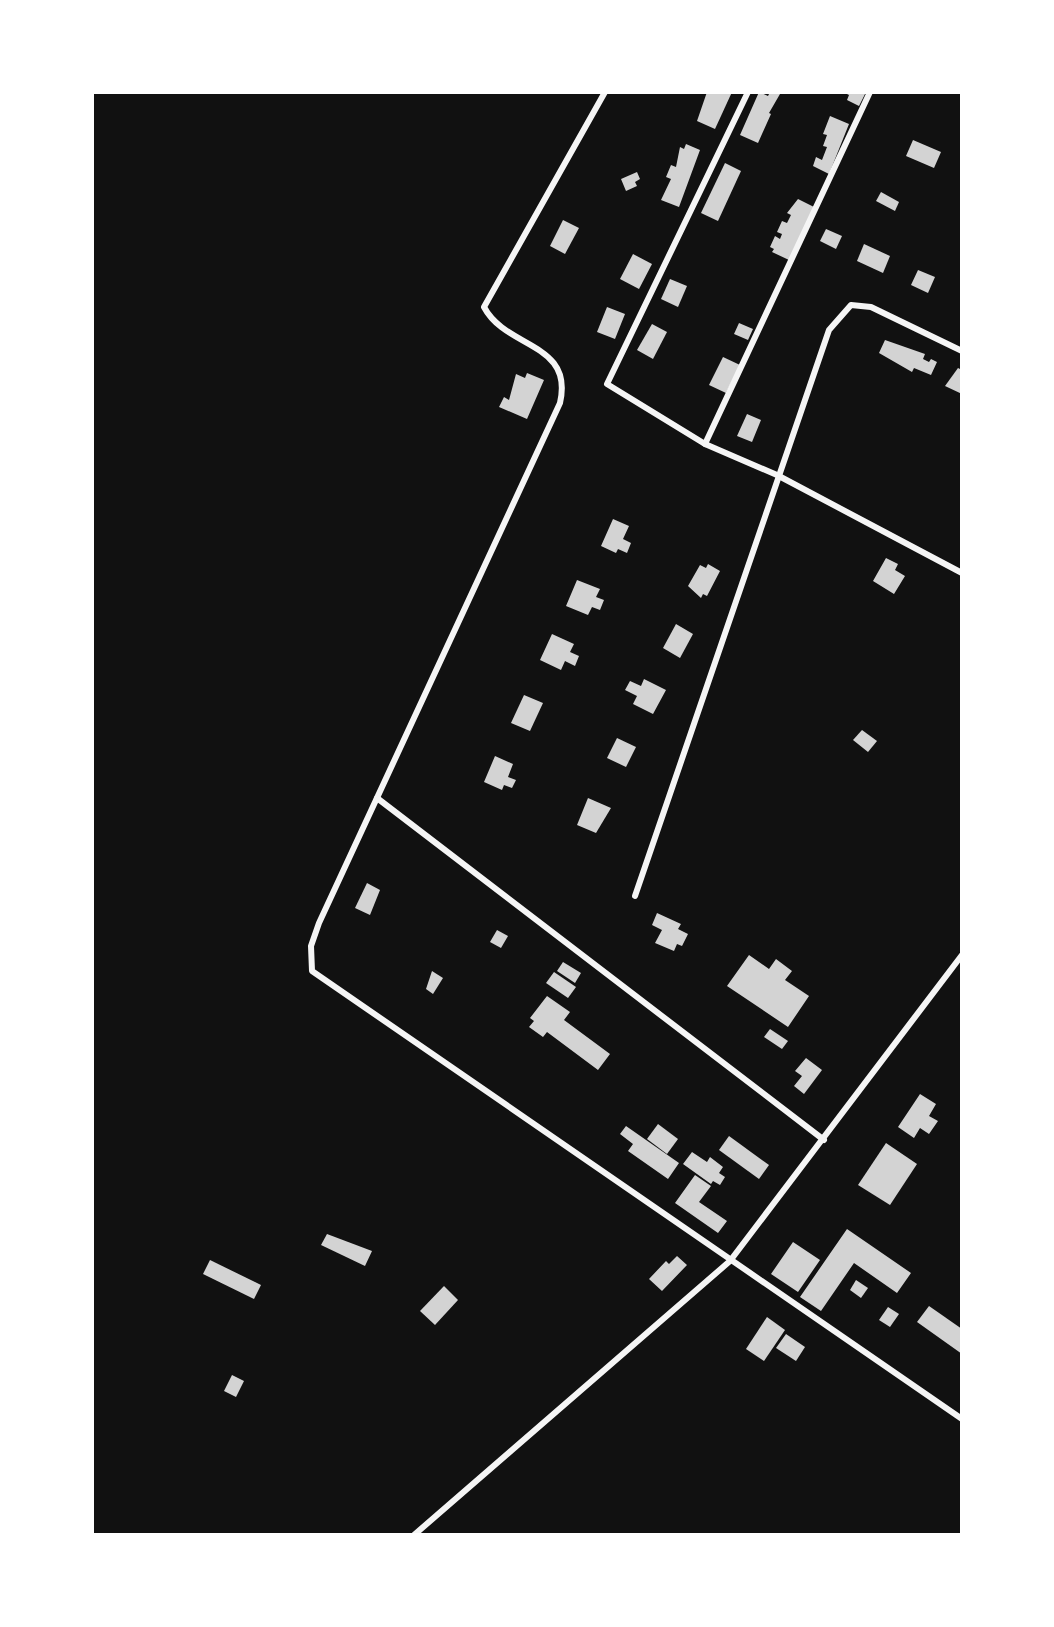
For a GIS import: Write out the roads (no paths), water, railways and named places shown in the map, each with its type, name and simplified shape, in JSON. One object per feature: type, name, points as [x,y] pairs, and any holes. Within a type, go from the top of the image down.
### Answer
[{"type":"street","points":[[605,92],[484,307],[492,321],[554,360],[565,383],[560,403],[319,923],[311,946],[312,971],[962,1419]]},
{"type":"street","points":[[748,92],[607,384],[705,444],[777,475],[962,573]]},
{"type":"street","points":[[705,444],[870,92]]},
{"type":"street","points":[[635,896],[829,330],[851,305],[871,307],[962,351]]},
{"type":"street","points":[[377,798],[824,1140]]},
{"type":"street","points":[[414,1535],[730,1261],[962,955]]}]
